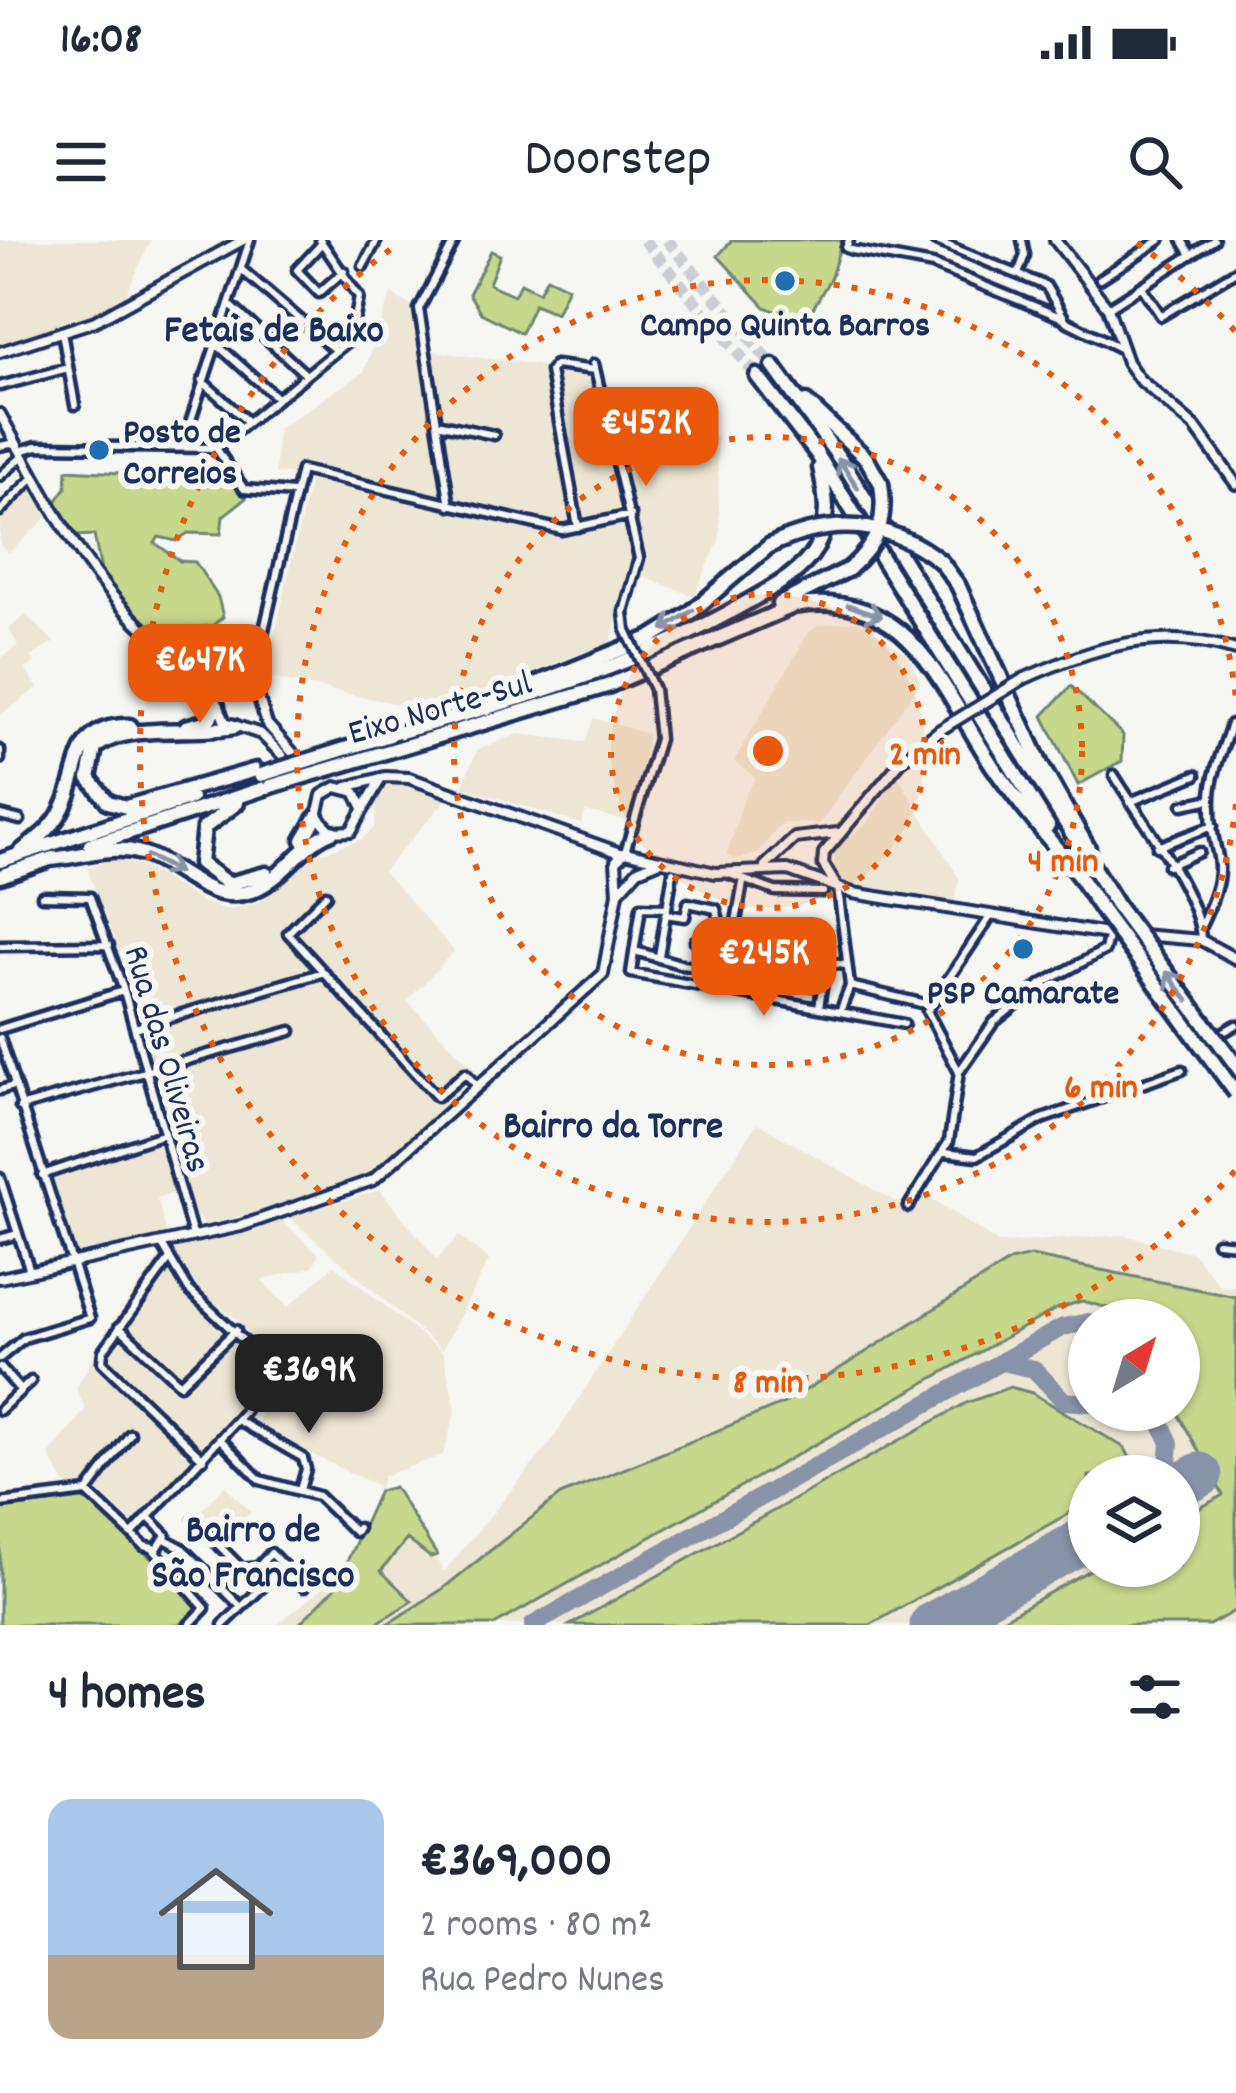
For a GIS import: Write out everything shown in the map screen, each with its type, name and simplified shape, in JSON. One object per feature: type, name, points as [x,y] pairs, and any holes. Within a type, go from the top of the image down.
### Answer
[{"type":"highway","points":[[773,366],[844,466],[1111,906],[1236,1093]]},
{"type":"highway","points":[[757,376],[817,454],[1078,875]]},
{"type":"highway","points":[[753,621],[849,569],[878,538],[884,504],[866,458],[784,381]]},
{"type":"highway","points":[[455,718],[602,674],[677,641],[787,578],[807,561],[823,533],[827,511],[817,454]]},
{"type":"highway","points":[[455,718],[652,637],[689,614],[769,546],[814,528],[847,525],[895,533],[940,562],[958,585],[1111,906]]},
{"type":"highway","points":[[753,621],[822,601],[866,608],[920,647],[994,769],[1078,875],[1111,906],[1236,1065]]},
{"type":"highway","name":"Eixo Norte-Sul","points":[[0,862],[263,777],[402,748],[607,686],[753,621]]},
{"type":"highway","points":[[16,856],[58,819],[75,760],[97,730],[116,725],[197,728],[217,702]]},
{"type":"highway","name":"Eixo Norte-Sul","points":[[0,876],[263,777],[289,757],[455,718]]},
{"type":"highway","points":[[238,727],[199,734],[121,733],[95,748],[89,778],[108,802],[126,807],[263,777]]},
{"type":"highway","points":[[263,777],[204,828],[200,863],[212,876],[229,884],[265,875],[309,835],[317,809]]},
{"type":"highway","points":[[50,859],[99,850],[142,853],[226,896],[252,891],[315,838],[332,832]]},
{"type":"street","points":[[182,447],[242,269],[247,240]]},
{"type":"street","points":[[0,352],[94,321],[247,240]]},
{"type":"street","points":[[363,266],[377,240]]},
{"type":"street","points":[[450,506],[419,309],[455,240]]},
{"type":"street","points":[[934,240],[964,245],[1050,290],[1063,319]]},
{"type":"street","points":[[1018,274],[1025,255],[1022,240]]},
{"type":"street","points":[[1055,240],[1108,308],[1139,379],[1195,427],[1236,484]]},
{"type":"street","points":[[1100,279],[1160,240]]},
{"type":"street","points":[[1181,240],[1191,255]]},
{"type":"street","points":[[1108,308],[1214,240]]},
{"type":"street","points":[[0,446],[216,448],[351,340],[359,298],[344,271],[321,241],[297,270],[319,292],[344,271]]},
{"type":"street","points":[[847,244],[933,265],[1063,319],[1123,350]]},
{"type":"street","points":[[242,269],[334,350]]},
{"type":"street","points":[[1142,286],[1160,316],[1236,271]]},
{"type":"street","points":[[229,304],[305,374]]},
{"type":"street","points":[[62,332],[74,405]]},
{"type":"street","points":[[215,343],[277,398]]},
{"type":"street","points":[[0,1278],[193,1236],[355,1190],[386,1169],[603,974],[618,893],[616,867],[629,851],[659,739],[655,689],[626,630],[624,613],[639,558],[595,367],[555,365],[550,371],[578,527]]},
{"type":"street","points":[[0,386],[68,368]]},
{"type":"street","points":[[202,380],[248,422]]},
{"type":"street","points":[[0,414],[100,580],[154,641],[207,677],[251,684]]},
{"type":"street","points":[[436,423],[494,435]]},
{"type":"street","points":[[216,448],[244,489],[295,493]]},
{"type":"street","points":[[0,476],[21,449]]},
{"type":"street","points":[[289,757],[251,684],[302,470],[562,530],[631,515]]},
{"type":"street","points":[[0,511],[34,477]]},
{"type":"street","points":[[840,1012],[850,986],[838,888],[823,864],[824,853],[903,759],[940,730],[1023,679],[1089,650],[1131,640],[1192,641],[1236,650]]},
{"type":"street","points":[[207,677],[217,702],[238,727],[261,734],[289,757]]},
{"type":"street","points":[[217,702],[229,683]]},
{"type":"street","points":[[238,727],[263,711]]},
{"type":"street","points":[[1201,940],[1201,926],[1224,883],[1226,863],[1213,826],[1210,799],[1231,724],[1236,723]]},
{"type":"street","points":[[1114,775],[1201,926]]},
{"type":"street","points":[[1130,802],[1196,775]]},
{"type":"street","points":[[310,785],[317,809],[332,832],[351,831],[367,796],[385,777]]},
{"type":"street","points":[[322,782],[341,787],[385,777],[409,778],[597,845],[661,860],[729,874],[788,870],[838,888],[1108,937],[1168,933],[1201,940],[1236,959]]},
{"type":"street","points":[[317,809],[341,787]]},
{"type":"street","points":[[341,787],[364,808]]},
{"type":"street","points":[[1184,805],[1210,799]]},
{"type":"street","points":[[0,815],[20,820]]},
{"type":"street","points":[[1157,847],[1213,826]]},
{"type":"street","points":[[760,870],[783,854],[795,838],[815,839],[839,832]]},
{"type":"street","points":[[815,839],[824,853]]},
{"type":"street","points":[[597,845],[616,867],[635,873]]},
{"type":"street","points":[[629,851],[635,873]]},
{"type":"street","points":[[1168,866],[1198,852]]},
{"type":"street","points":[[783,854],[788,870]]},
{"type":"street","points":[[618,893],[635,873],[661,860]]},
{"type":"street","points":[[808,877],[823,864]]},
{"type":"street","points":[[659,956],[673,872]]},
{"type":"street","points":[[729,874],[742,884],[775,891],[823,892]]},
{"type":"street","points":[[735,928],[742,884]]},
{"type":"street","points":[[326,895],[288,933],[437,1097],[465,1073],[476,1085]]},
{"type":"street","name":"Rua das Oliveiras","points":[[42,896],[90,897],[124,991],[193,1236]]},
{"type":"street","points":[[764,998],[777,935],[720,925],[716,909],[688,903],[685,917],[641,907],[631,973],[680,982],[764,998],[904,1024]]},
{"type":"street","points":[[959,1072],[929,1023],[929,1005],[990,917]]},
{"type":"street","points":[[908,1207],[945,1152],[959,1072],[1003,1014],[1042,984],[1100,953],[1108,937]]},
{"type":"street","points":[[695,941],[844,965]]},
{"type":"street","points":[[0,946],[109,945]]},
{"type":"street","points":[[635,951],[683,965],[822,987]]},
{"type":"street","points":[[819,1008],[826,963]]},
{"type":"street","points":[[680,982],[683,965]]},
{"type":"street","points":[[135,1028],[321,973]]},
{"type":"street","points":[[850,986],[929,1005]]},
{"type":"street","points":[[0,1358],[24,1338],[90,1318],[0,1034],[124,991]]},
{"type":"street","points":[[1196,1048],[1236,1025]]},
{"type":"street","points":[[20,1107],[291,1030]]},
{"type":"street","points":[[945,1152],[976,1156],[1042,1119],[1182,1070]]},
{"type":"street","points":[[0,1090],[13,1086]]},
{"type":"street","points":[[42,1175],[164,1134]]},
{"type":"street","points":[[0,1178],[30,1271]]},
{"type":"street","points":[[0,1239],[18,1234]]},
{"type":"street","points":[[1217,1242],[1236,1244]]},
{"type":"street","points":[[134,1532],[245,1412],[245,1342],[189,1290],[161,1243]]},
{"type":"street","points":[[169,1260],[103,1351],[107,1371],[203,1459]]},
{"type":"street","points":[[119,1327],[180,1384],[236,1330]]},
{"type":"street","points":[[0,1367],[21,1391]]},
{"type":"street","points":[[0,1410],[31,1381]]},
{"type":"street","points":[[239,1421],[303,1458],[307,1469],[300,1490]]},
{"type":"street","points":[[0,1503],[87,1492],[130,1434]]},
{"type":"street","points":[[221,1440],[267,1484],[318,1496],[355,1532],[358,1528]]},
{"type":"street","points":[[87,1492],[153,1550],[205,1608],[190,1625]]},
{"type":"street","points":[[150,1519],[166,1540],[182,1548],[241,1607]]},
{"type":"street","points":[[194,1520],[242,1569],[257,1567],[271,1553],[304,1587]]},
{"type":"street","points":[[153,1550],[166,1540]]},
{"type":"street","points":[[223,1625],[284,1566]]},
{"type":"street","points":[[257,1567],[270,1580]]},
{"type":"shaded area","points":[[0,240],[151,240],[125,297],[89,318],[0,348]]},
{"type":"shaded area","points":[[391,294],[415,308],[425,350],[600,374],[614,451],[701,428],[717,438],[720,538],[694,596],[644,577],[624,590],[611,642],[433,711],[265,677],[311,476],[275,473],[278,429],[364,372]]},
{"type":"shaded area","points":[[29,484],[47,518],[8,553],[0,545],[0,514]]},
{"type":"shaded area","points":[[26,615],[54,642],[31,657],[35,662],[25,669],[38,688],[0,715],[0,658],[18,646],[9,629]]},
{"type":"shaded area","points":[[858,621],[908,655],[921,682],[819,824],[782,823],[757,854],[734,860],[727,854],[745,795],[756,778],[734,761],[809,632],[819,625]]},
{"type":"shaded area","points":[[594,718],[648,734],[632,822],[586,811],[581,824],[462,787],[477,750],[519,734],[585,742]]},
{"type":"shaded area","points":[[897,775],[959,878],[955,902],[855,887],[833,874],[835,847],[866,825]]},
{"type":"shaded area","points":[[403,780],[447,799],[383,871],[454,951],[407,1001],[477,1072],[381,1169],[293,1203],[205,1225],[194,1214],[113,934],[87,868],[112,859],[145,867],[201,902],[227,910],[261,901],[313,856],[362,839],[374,828],[378,797],[392,781]]},
{"type":"shaded area","points":[[757,1123],[910,1210],[922,1192],[998,1243],[1124,1235],[1193,1253],[1221,1287],[1236,1286],[1236,1624],[277,1625],[344,1570],[379,1491],[394,1487],[444,1572],[549,1445]]},
{"type":"shaded area","points":[[161,1141],[176,1193],[157,1198],[167,1235],[73,1253],[48,1175]]},
{"type":"shaded area","points":[[380,1190],[437,1260],[459,1236],[489,1260],[442,1350],[289,1217]]},
{"type":"shaded area","points":[[281,1220],[319,1254],[312,1267],[261,1280],[288,1307],[334,1265],[443,1353],[456,1410],[443,1455],[383,1476],[380,1487],[255,1427],[278,1369],[236,1318],[202,1294],[172,1247]]},
{"type":"shaded area","points":[[160,1256],[189,1298],[235,1339],[241,1394],[237,1418],[131,1522],[90,1483],[67,1487],[49,1455],[86,1409],[76,1389],[103,1338]]},
{"type":"shaded area","points":[[225,1486],[251,1512],[222,1539],[197,1514]]},
{"type":"green space","name":"Campo Quinta Barros","points":[[732,240],[842,240],[831,277],[804,324],[765,307],[718,256]]},
{"type":"green space","points":[[491,251],[500,255],[489,284],[514,295],[521,283],[539,292],[547,277],[568,287],[556,313],[534,304],[521,333],[481,313],[469,294]]},
{"type":"green space","points":[[67,470],[213,478],[226,473],[246,498],[223,516],[221,534],[188,533],[176,541],[159,537],[155,543],[180,561],[195,562],[218,597],[223,617],[212,626],[179,629],[166,642],[145,629],[102,576],[94,535],[73,536],[55,503],[66,488]]},
{"type":"green space","points":[[1071,686],[1123,735],[1122,761],[1078,785],[1043,716]]},
{"type":"green space","points":[[1031,1256],[1236,1297],[1236,1610],[1209,1625],[992,1625],[1068,1582],[1068,1587],[1200,1587],[1200,1508],[1223,1495],[1188,1431],[1200,1431],[1200,1299],[1068,1299],[1068,1305],[494,1625],[386,1625],[441,1590],[560,1495],[787,1402],[1010,1261]]},
{"type":"green space","points":[[1010,1387],[1032,1393],[1068,1414],[1068,1431],[1096,1431],[1128,1455],[1068,1455],[1068,1514],[870,1625],[570,1625],[966,1403]]},
{"type":"green space","points":[[394,1487],[437,1555],[430,1557],[407,1539],[381,1571],[412,1601],[374,1625],[298,1625],[335,1588],[379,1491]]},
{"type":"green space","points":[[82,1499],[96,1505],[199,1605],[180,1625],[0,1625],[0,1509]]},
{"type":"taxiway","points":[[533,1625],[1068,1326]]},
{"type":"taxiway","points":[[1002,1362],[1034,1369],[1068,1401]]},
{"type":"taxiway","points":[[1165,1431],[1169,1455]]},
{"type":"runway","points":[[932,1625],[1068,1549]]},
{"type":"tunnel","points":[[644,240],[757,376]]},
{"type":"tunnel","points":[[667,240],[773,366]]},
{"type":"place","name":"Campo Quinta Barros","points":[[785,281]]},
{"type":"place","name":"Posto de Correios","points":[[99,450]]},
{"type":"place","name":"PSP Camarate","points":[[1023,949]]},
{"type":"district","name":"Fetais de Baixo","points":[[274,327]]},
{"type":"district","name":"Bairro da Torre","points":[[613,1123]]},
{"type":"district","name":"Bairro de São Francisco","points":[[253,1550]]}]
